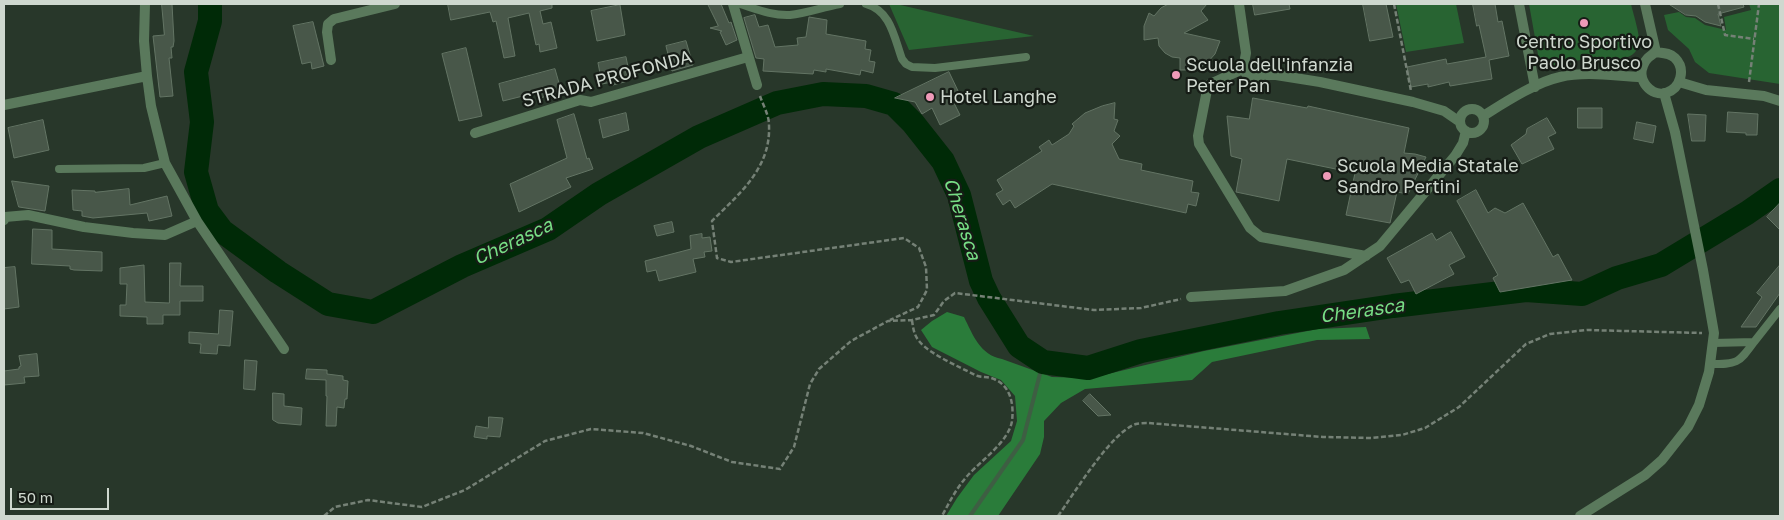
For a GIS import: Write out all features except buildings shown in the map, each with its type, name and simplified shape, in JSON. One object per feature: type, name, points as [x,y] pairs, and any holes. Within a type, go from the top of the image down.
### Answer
[{"type":"street","points":[[144,4],[146,76],[151,106],[165,163],[196,222],[284,350]]},
{"type":"street","points":[[331,60],[326,32],[328,24],[334,19],[395,4]]},
{"type":"street","points":[[733,4],[757,85]]},
{"type":"street","points":[[1191,297],[1285,291],[1344,270],[1380,246],[1455,156],[1463,143],[1463,127],[1464,112],[1470,109],[1478,110],[1483,116],[1484,123],[1480,130],[1473,133],[1463,127],[1444,111],[1413,102],[1285,76],[1266,75],[1252,77],[1247,75],[1243,69],[1246,53],[1240,4]]},
{"type":"street","points":[[1519,4],[1535,87]]},
{"type":"street","points":[[1645,4],[1656,52]]},
{"type":"street","points":[[1656,52],[1675,58],[1681,69],[1679,82],[1671,90],[1664,93],[1648,88],[1642,77],[1643,65],[1646,59],[1656,52]]},
{"type":"street","name":"STRADA PROFONDA","points":[[475,133],[580,100],[591,102],[748,57]]},
{"type":"street","points":[[1243,69],[1210,84],[1207,90],[1198,136],[1199,144],[1250,228],[1261,238],[1366,256]]},
{"type":"street","points":[[1483,116],[1535,87],[1558,77],[1577,74],[1642,77]]},
{"type":"street","points":[[4,105],[146,76]]},
{"type":"street","points":[[1679,82],[1706,90],[1764,96],[1780,101]]},
{"type":"street","points":[[1580,516],[1645,475],[1662,460],[1692,419],[1705,388],[1710,364],[1714,338],[1703,270],[1675,132],[1664,93]]},
{"type":"street","points":[[4,218],[28,215],[84,228],[164,235],[196,222]]},
{"type":"lane","points":[[740,4],[768,12],[788,15],[840,4]]},
{"type":"lane","points":[[866,4],[873,6],[883,13],[888,21],[902,59],[912,67],[935,68],[1026,57]]},
{"type":"lane","points":[[59,169],[144,168],[165,163]]},
{"type":"lane","points":[[1710,364],[1735,363],[1741,360],[1780,309]]},
{"type":"lane","points":[[1714,338],[1754,342]]},
{"type":"path","points":[[1394,4],[1413,102]]},
{"type":"path","points":[[1718,4],[1725,35],[1754,39]]},
{"type":"path","points":[[1749,82],[1759,4]]},
{"type":"path","points":[[324,516],[336,507],[368,500],[422,507],[465,490],[545,442],[591,430],[643,433],[691,446],[732,462],[780,469],[794,447],[810,384],[819,369],[850,341],[918,307],[927,290],[926,266],[919,248],[904,238],[731,262],[717,258],[712,221],[748,186],[758,170],[768,143],[769,123],[757,85]]},
{"type":"path","points":[[888,322],[912,320],[934,315],[944,301],[955,293],[1094,310],[1141,308],[1191,297]]},
{"type":"path","points":[[912,320],[913,330],[920,342],[944,359],[977,376],[994,379],[1008,390],[1012,405],[1012,424],[1006,436],[968,475],[953,495],[942,516]]},
{"type":"path","points":[[1058,516],[1106,450],[1125,431],[1136,424],[1157,423],[1323,437],[1372,438],[1402,435],[1425,428],[1459,407],[1526,344],[1550,334],[1587,330],[1714,338]]},
{"type":"green space","points":[[889,4],[896,4],[1034,36],[909,50]]},
{"type":"green space","points":[[1396,4],[1456,4],[1464,43],[1406,52]]},
{"type":"green space","name":"Centro Sportivo Paolo Brusco","points":[[1529,4],[1631,4],[1639,38],[1636,50],[1631,56],[1622,59],[1582,60],[1547,69],[1540,66]]},
{"type":"green space","points":[[1749,4],[1780,4],[1780,84],[1709,73],[1695,62],[1689,49],[1668,30],[1664,15],[1679,12],[1686,17],[1695,18],[1705,25],[1726,30],[1724,17],[1751,10]]},
{"type":"green space","points":[[947,312],[964,317],[978,343],[994,357],[1052,377],[1091,378],[1204,351],[1318,329],[1366,327],[1370,339],[1317,340],[1212,362],[1192,380],[1085,389],[1061,403],[1044,421],[1044,437],[1040,454],[998,516],[946,516],[974,475],[1011,441],[1017,421],[1015,396],[1001,380],[932,347],[921,330]]},
{"type":"waterway","name":"Cherasca","points":[[210,4],[210,21],[196,72],[202,122],[196,172],[207,211],[222,231],[278,272],[328,304],[373,312],[462,266],[548,229],[599,194],[699,137],[777,103],[823,94],[866,96],[894,104],[913,123],[943,161],[959,195],[981,281],[989,298],[1019,346],[1043,362],[1088,368],[1141,351],[1279,323],[1393,306],[1526,290],[1582,294],[1617,278],[1661,265],[1747,213],[1780,190]]},
{"type":"waterway","points":[[970,516],[1023,440],[1043,362]]},
{"type":"place","name":"Centro Sportivo Paolo Brusco","points":[[1584,23]]},
{"type":"place","name":"Scuola dell'infanzia Peter Pan","points":[[1176,75]]},
{"type":"place","name":"Hotel Langhe","points":[[930,97]]},
{"type":"place","name":"Scuola Media Statale Sandro Pertini","points":[[1327,176]]}]
